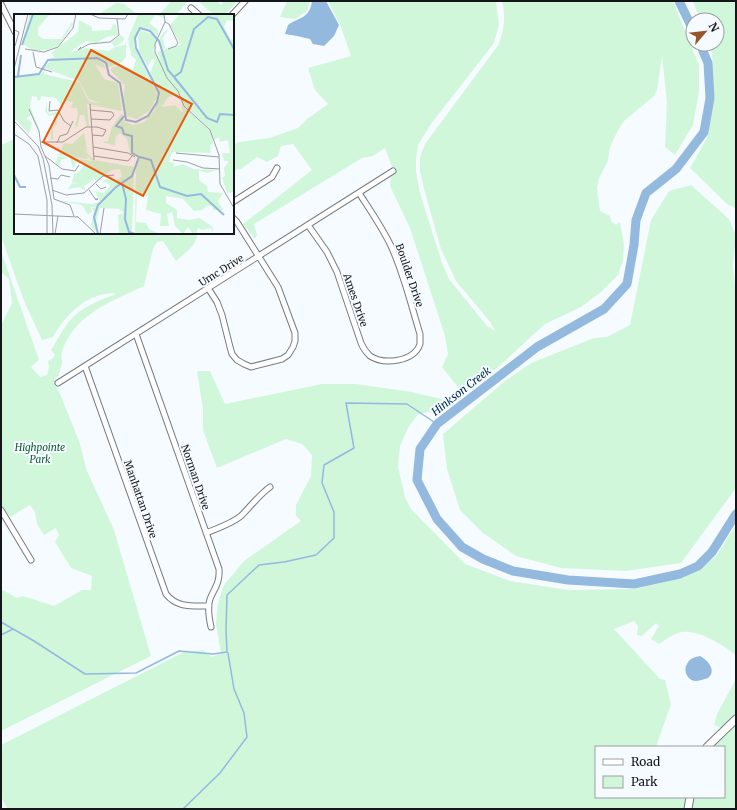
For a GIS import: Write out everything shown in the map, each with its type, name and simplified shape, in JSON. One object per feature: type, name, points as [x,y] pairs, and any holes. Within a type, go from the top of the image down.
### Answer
[{"type":"street","points":[[233,14],[245,1]]},
{"type":"street","points":[[1,4],[14,30]]},
{"type":"street","points":[[191,8],[198,14]]},
{"type":"street","points":[[234,201],[272,177],[277,168]]},
{"type":"street","name":"Umc Drive","points":[[58,383],[393,171]]},
{"type":"street","name":"Boulder Drive","points":[[359,193],[384,232],[391,246],[420,334],[420,344],[415,352],[407,358],[399,361]]},
{"type":"street","points":[[208,288],[220,308],[232,354],[237,360],[251,367],[282,359],[294,348],[296,341],[295,332],[278,286],[234,219]]},
{"type":"street","name":"Ames Drive","points":[[308,225],[337,272],[365,351],[371,357],[382,360],[399,361]]},
{"type":"street","name":"Norman Drive","points":[[136,334],[219,569],[218,585],[210,599],[209,606],[212,628]]},
{"type":"street","name":"Manhattan Drive","points":[[85,366],[166,594],[170,600],[183,605],[209,606]]},
{"type":"street","points":[[206,533],[225,526],[239,517],[252,505],[261,493],[270,487]]},
{"type":"street","points":[[1,510],[31,560]]},
{"type":"street","points":[[708,746],[736,719]]},
{"type":"street","points":[[688,809],[690,798]]},
{"type":"green space","points":[[171,1],[188,1],[177,14],[160,14]]},
{"type":"green space","points":[[198,1],[216,1],[221,5],[224,1],[238,1],[225,14],[213,14]]},
{"type":"green space","points":[[287,1],[310,1],[307,11],[295,19],[280,17]]},
{"type":"green space","points":[[328,1],[496,1],[499,25],[494,43],[431,124],[418,145],[416,160],[416,172],[420,193],[442,263],[449,279],[487,326],[495,331],[491,323],[456,281],[441,249],[424,189],[420,171],[420,157],[425,144],[499,44],[504,23],[502,1],[673,1],[685,31],[685,52],[694,52],[699,65],[699,92],[693,125],[675,155],[665,147],[667,102],[662,56],[657,90],[654,96],[624,121],[610,147],[608,161],[599,178],[597,188],[600,211],[610,216],[611,221],[616,225],[620,222],[624,244],[623,261],[618,275],[601,292],[581,307],[545,324],[496,369],[461,391],[442,367],[448,354],[445,336],[410,228],[390,186],[392,167],[385,148],[373,156],[362,158],[254,224],[257,235],[255,239],[243,224],[312,170],[293,144],[281,146],[278,156],[267,162],[257,157],[241,169],[234,170],[234,144],[239,142],[269,138],[298,128],[307,119],[328,104],[315,90],[308,68],[351,56],[341,27]]},
{"type":"green space","points":[[693,1],[736,1],[736,208],[728,205],[690,168],[707,138],[714,97],[711,52],[725,52],[725,12],[697,12]]},
{"type":"green space","points":[[116,3],[124,4],[137,14],[100,14]]},
{"type":"green space","name":"Highpointe Park","points":[[14,139],[14,234],[197,234],[193,245],[176,261],[163,241],[157,242],[153,249],[144,286],[119,297],[95,311],[75,328],[67,339],[61,354],[62,362],[59,376],[54,379],[79,441],[87,471],[114,530],[151,656],[1,731],[1,589],[17,598],[23,596],[54,606],[82,590],[91,590],[92,576],[71,568],[55,542],[59,535],[56,528],[44,535],[37,524],[35,512],[30,505],[10,517],[1,505],[1,325],[12,303],[9,279],[1,272],[1,251],[39,360],[31,367],[40,377],[47,375],[49,367],[48,361],[55,355],[51,350],[67,324],[82,310],[114,295],[115,293],[95,297],[78,306],[64,320],[53,337],[42,340],[24,301],[1,236],[1,145]]},
{"type":"green space","points":[[691,185],[729,219],[736,236],[733,266],[736,293],[736,488],[681,563],[625,571],[561,568],[516,556],[483,533],[460,510],[447,469],[443,434],[505,381],[531,363],[594,338],[607,337],[630,325],[651,220],[669,191]]},
{"type":"green space","points":[[197,371],[210,371],[225,404],[322,384],[356,384],[412,392],[445,400],[438,414],[429,412],[418,414],[408,428],[400,446],[398,467],[405,497],[411,509],[465,564],[510,581],[568,590],[635,589],[682,578],[700,569],[716,556],[736,525],[736,655],[724,646],[693,632],[678,633],[659,644],[651,639],[659,626],[656,623],[642,636],[637,635],[638,626],[634,621],[614,629],[660,679],[665,680],[671,704],[656,746],[595,746],[595,798],[687,798],[684,809],[8,809],[1,797],[1,745],[184,652],[203,650],[212,657],[221,653],[216,624],[218,603],[224,585],[244,561],[301,521],[296,516],[296,505],[311,476],[312,455],[302,444],[286,439],[217,468],[203,430],[203,410]]},
{"type":"green space","points":[[736,679],[736,715],[726,727],[721,728],[714,725],[717,714]]},
{"type":"green space","points":[[736,720],[736,809],[691,809],[694,798],[725,798],[725,746],[714,746],[721,735]]},
{"type":"water","points":[[312,1],[326,1],[339,25],[334,36],[324,46],[313,44],[310,39],[285,34],[288,25],[307,14],[311,7]]},
{"type":"water","points":[[700,656],[706,660],[712,669],[712,672],[708,678],[695,681],[688,677],[685,669],[691,659]]},
{"type":"waterway","name":"Hinkson Creek","points":[[679,1],[685,13]]},
{"type":"waterway","name":"Hinkson Creek","points":[[703,52],[708,63],[710,98],[704,132],[676,169],[646,193],[636,220],[634,245],[627,284],[604,309],[537,347],[437,424],[420,449],[417,480],[437,519],[462,547],[483,559],[513,571],[568,580],[634,584],[680,574],[698,566],[712,552],[736,514]]},
{"type":"waterway","points":[[1,622],[34,641],[85,674],[136,673],[179,651],[213,654],[227,652],[227,595],[259,565],[284,562],[316,555],[334,538],[334,512],[322,483],[324,465],[354,448],[346,403],[407,404],[437,424]]},
{"type":"waterway","points":[[1,635],[13,629]]},
{"type":"waterway","points":[[183,809],[220,773],[247,737],[244,713],[234,689],[228,653]]}]
